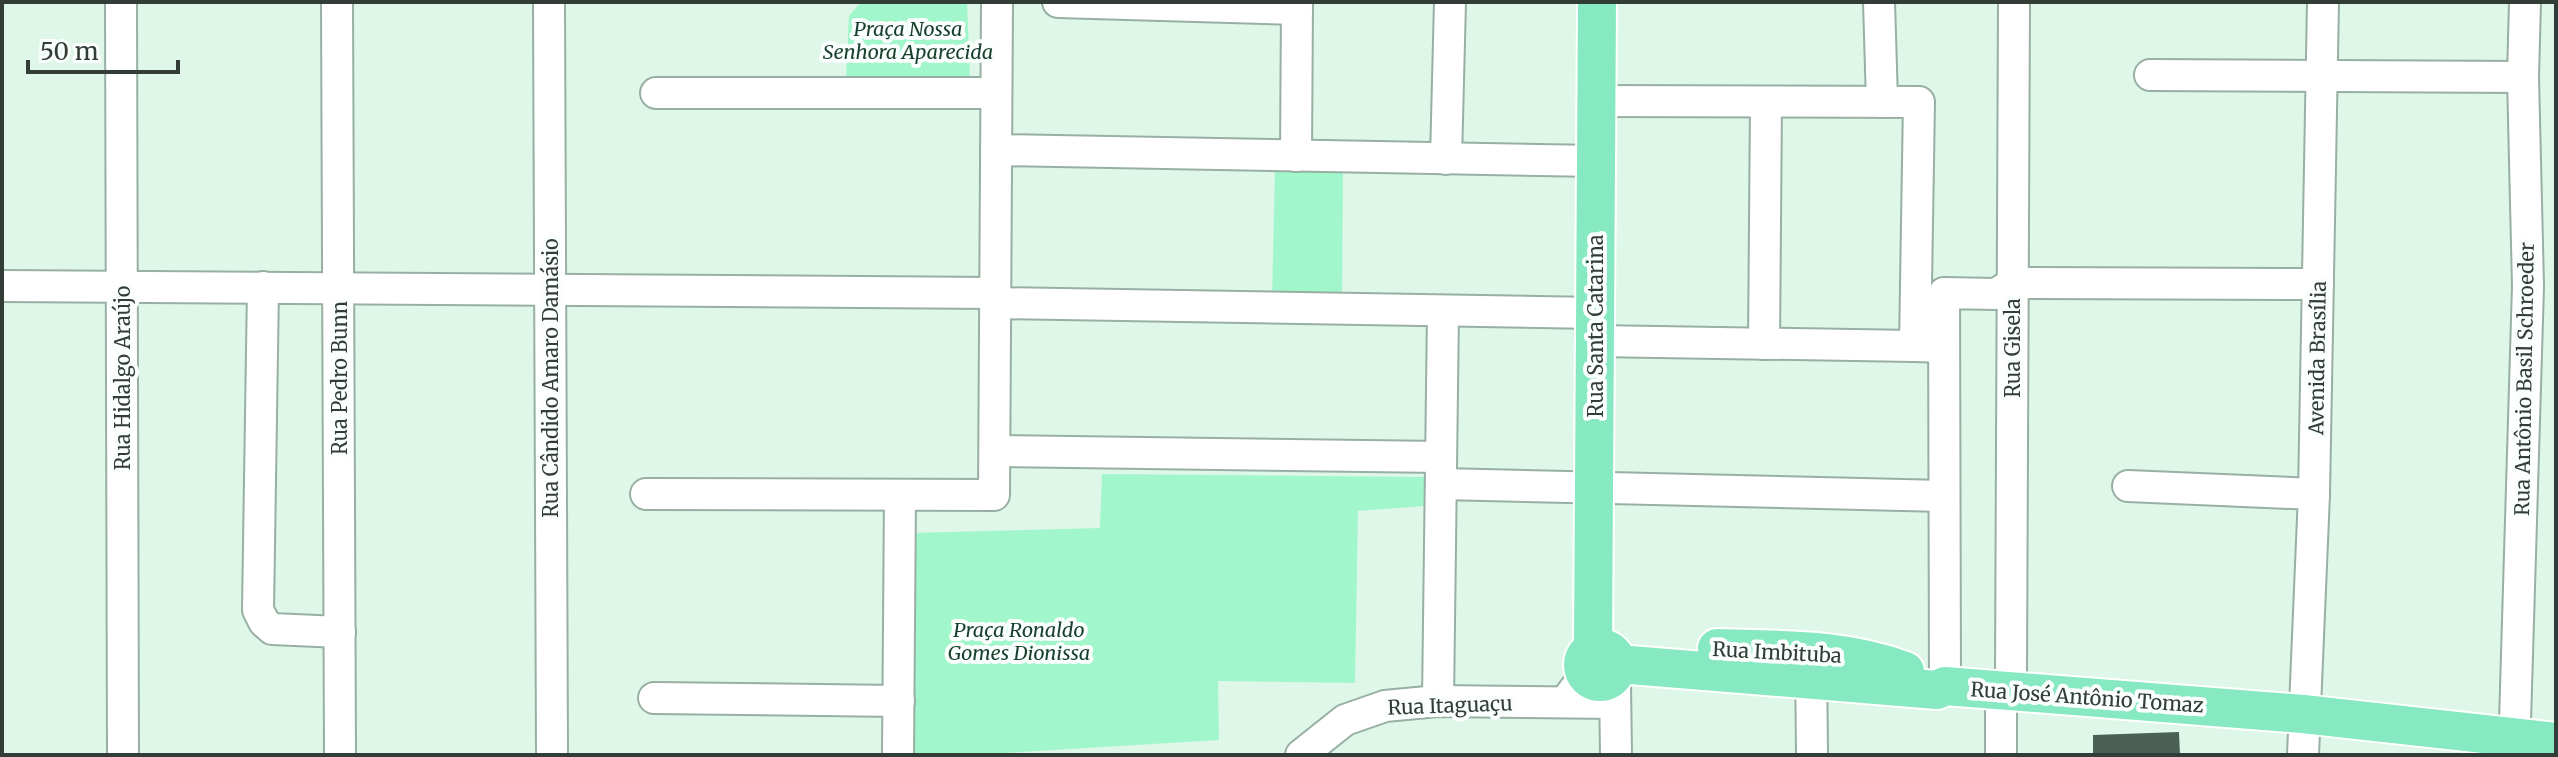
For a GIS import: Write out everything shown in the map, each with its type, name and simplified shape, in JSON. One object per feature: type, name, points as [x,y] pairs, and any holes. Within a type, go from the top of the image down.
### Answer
[{"type":"main road","name":"Rua Santa Catarina","points":[[1597,2],[1594,487],[1599,673]]},
{"type":"main road","name":"Rua José Antônio Tomaz","points":[[1599,673],[1811,666],[1937,690],[1945,686],[2303,714],[2514,747],[2556,742]]},
{"type":"street","name":"Rua Hidalgo Araújo","points":[[121,2],[123,755]]},
{"type":"street","name":"Rua Pedro Bunn","points":[[337,2],[340,755]]},
{"type":"street","name":"Rua Cândido Amaro Damásio","points":[[549,2],[552,755]]},
{"type":"street","points":[[646,494],[994,495],[997,2]]},
{"type":"street","points":[[1058,2],[1297,6],[1296,156]]},
{"type":"street","points":[[1446,159],[1450,2]]},
{"type":"street","points":[[1879,2],[1882,102]]},
{"type":"street","name":"Rua Gisela","points":[[2001,755],[2001,691],[2011,673],[2014,2]]},
{"type":"street","name":"Avenida Brasília","points":[[2303,755],[2314,494],[2323,2]]},
{"type":"street","name":"Rua Antônio Basil Schroeder","points":[[2514,747],[2528,286],[2523,77],[2525,2]]},
{"type":"street","points":[[2150,75],[2523,77]]},
{"type":"street","points":[[656,93],[996,93]]},
{"type":"street","points":[[1596,101],[1919,102],[1929,346],[1944,496],[1945,686]]},
{"type":"street","points":[[1764,344],[1766,102]]},
{"type":"street","points":[[996,150],[1596,161]]},
{"type":"street","points":[[1929,346],[1944,293],[1996,294],[2013,283],[2318,284]]},
{"type":"street","points":[[2,286],[550,290],[995,298],[1443,311],[1764,344],[1929,346]]},
{"type":"street","points":[[263,287],[258,610],[272,629],[340,632]]},
{"type":"street","points":[[1438,701],[1443,311]]},
{"type":"street","points":[[995,451],[1441,471],[1594,487],[1944,496]]},
{"type":"street","points":[[2128,486],[2314,494]]},
{"type":"street","points":[[898,755],[900,495]]},
{"type":"street","points":[[1811,666],[1812,755]]},
{"type":"street","name":"Rua Itaguaçu","points":[[1301,755],[1345,720],[1370,710],[1599,673]]},
{"type":"street","name":"Rua Santa Catarina","points":[[1599,673],[1616,755]]},
{"type":"street","points":[[654,698],[899,701]]},
{"type":"green space","name":"Praça Nossa Senhora Aparecida","points":[[861,2],[967,2],[970,77],[846,77],[849,16]]},
{"type":"green space","points":[[1275,167],[1343,170],[1342,300],[1272,298]]},
{"type":"green space","name":"Praça Ronaldo Gomes Dionissa","points":[[1102,474],[1425,477],[1424,506],[1358,511],[1355,683],[1218,681],[1219,740],[972,755],[902,755],[909,533],[1100,528]]},
{"type":"building","points":[[2179,732],[2180,755],[2093,755],[2093,735]]}]
